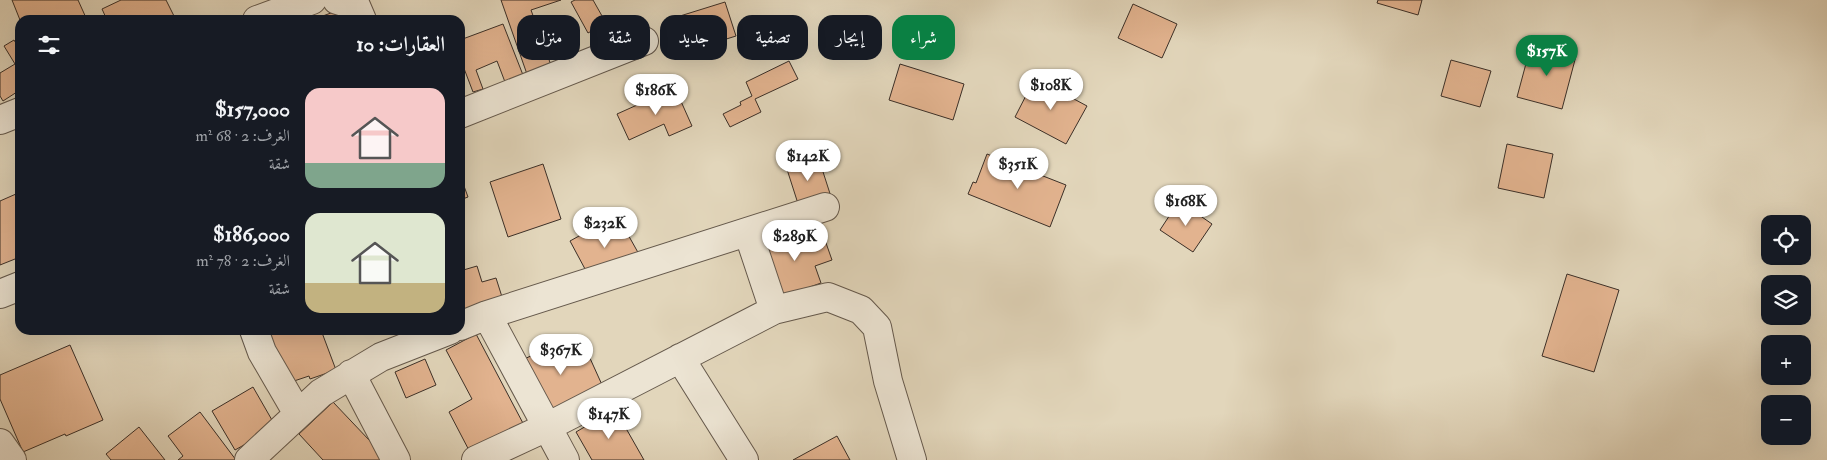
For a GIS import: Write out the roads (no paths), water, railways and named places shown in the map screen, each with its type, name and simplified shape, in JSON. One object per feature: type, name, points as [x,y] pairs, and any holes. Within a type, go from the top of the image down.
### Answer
[{"type":"street","points":[[271,15],[312,0]]},
{"type":"street","points":[[337,0],[356,6],[360,15]]},
{"type":"street","points":[[465,112],[596,60]]},
{"type":"street","points":[[0,120],[15,114]]},
{"type":"street","points":[[465,324],[487,315],[825,207]]},
{"type":"street","points":[[748,232],[774,310]]},
{"type":"street","points":[[0,294],[15,288]]},
{"type":"street","points":[[476,460],[547,427],[774,310],[828,297],[861,310],[877,327],[888,381],[912,460]]},
{"type":"street","points":[[487,315],[565,460]]},
{"type":"street","points":[[256,335],[262,352],[298,414]]},
{"type":"street","points":[[249,460],[321,393],[381,358],[438,335]]},
{"type":"street","points":[[680,358],[744,460]]},
{"type":"street","points":[[351,374],[396,460]]},
{"type":"street","points":[[0,443],[12,460]]}]
